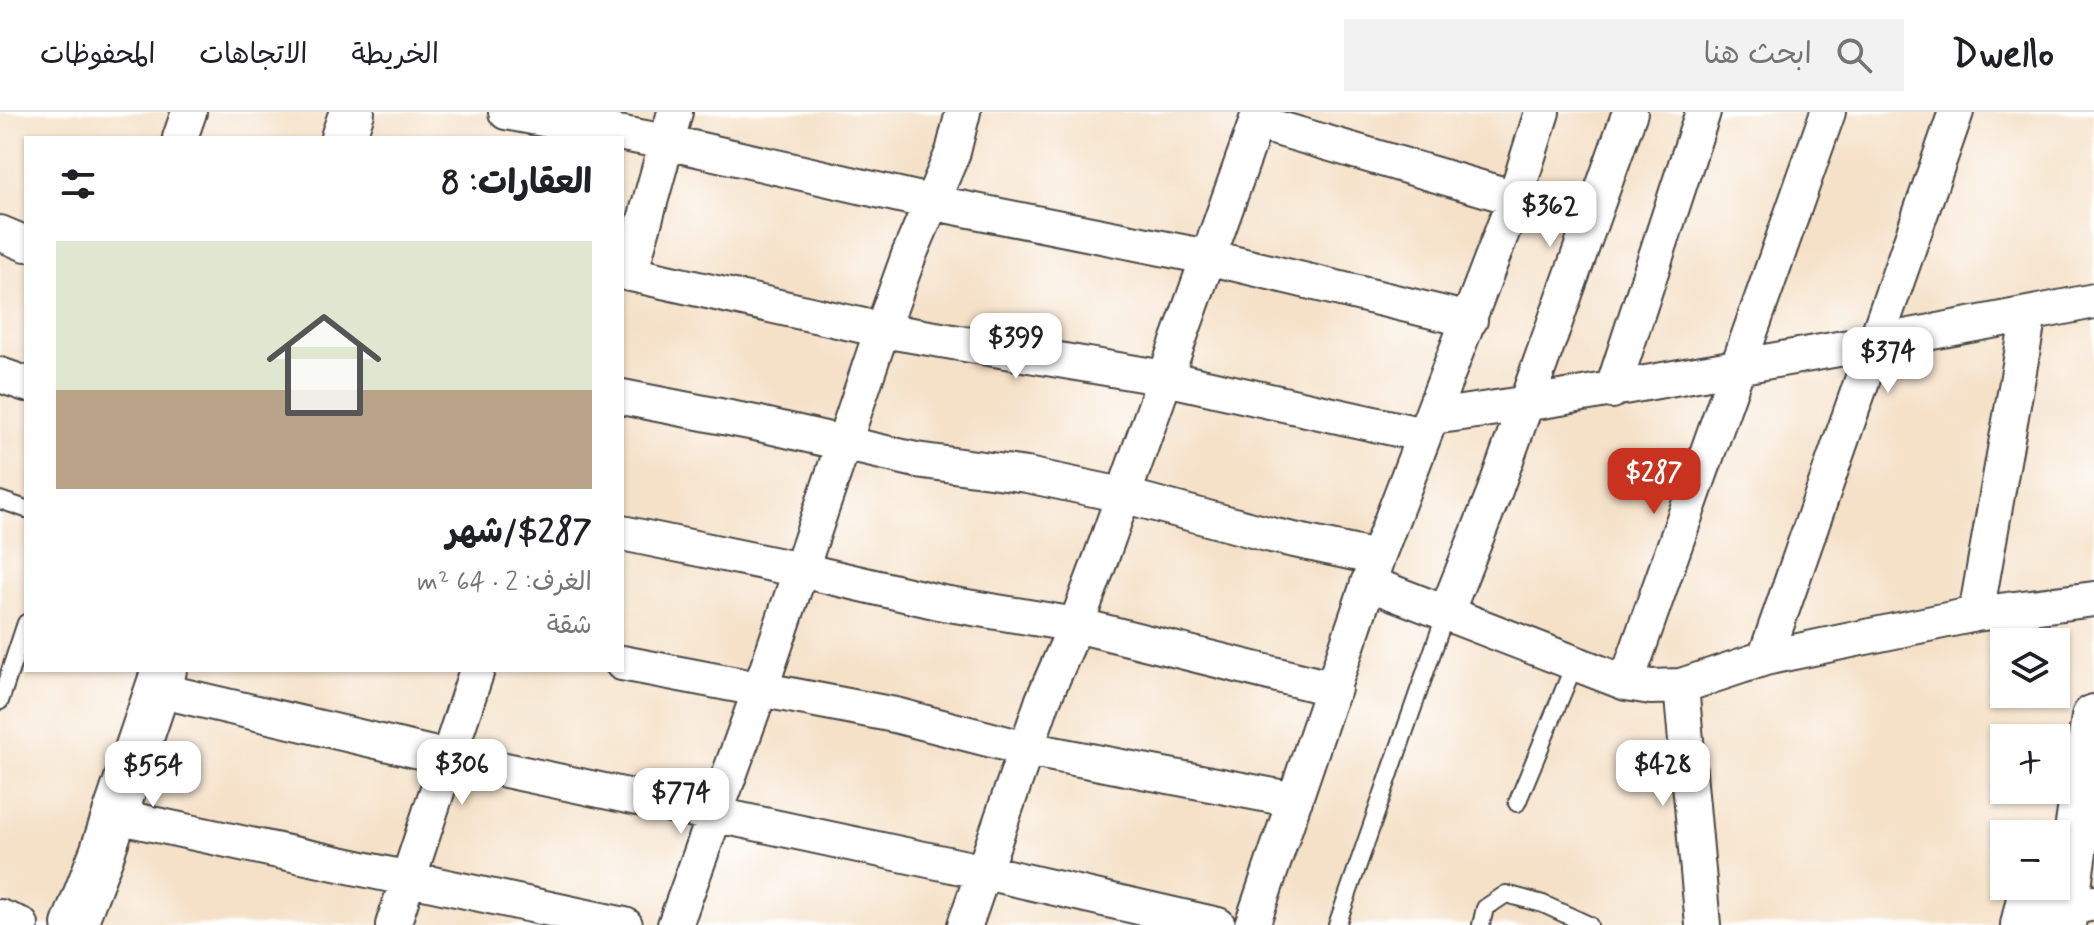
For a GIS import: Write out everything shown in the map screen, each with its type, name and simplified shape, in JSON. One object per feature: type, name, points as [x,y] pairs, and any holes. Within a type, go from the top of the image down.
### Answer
[{"type":"main road","points":[[344,136],[352,112]]},
{"type":"main road","points":[[74,925],[161,680]]},
{"type":"main road","points":[[2053,820],[2094,716]]},
{"type":"main road","points":[[2050,910],[2094,716]]},
{"type":"street","points":[[181,136],[189,112]]},
{"type":"street","points":[[506,112],[671,127],[930,202],[1207,257],[1470,320]]},
{"type":"street","points":[[675,925],[760,690],[882,330],[930,202],[953,152],[963,112]]},
{"type":"street","points":[[1252,925],[1372,570],[1470,320],[1515,198],[1542,112]]},
{"type":"street","points":[[1446,613],[1494,493],[1630,112]]},
{"type":"street","points":[[1612,391],[1703,112]]},
{"type":"street","points":[[1626,683],[1828,112]]},
{"type":"street","points":[[1765,658],[1956,112]]},
{"type":"street","points":[[965,925],[1043,700],[1076,625],[1258,117],[1515,198]]},
{"type":"street","points":[[671,127],[626,273],[882,330],[1428,426],[1524,405],[1875,344],[2094,301]]},
{"type":"street","points":[[0,233],[24,243]]},
{"type":"street","points":[[1976,614],[2029,314]]},
{"type":"street","points":[[0,375],[24,383]]},
{"type":"street","points":[[624,397],[916,460],[1027,475],[1122,495],[1271,535],[1372,570],[1446,613],[1626,683],[1651,687],[1681,686],[1765,658],[1976,614],[2094,599]]},
{"type":"street","points":[[624,533],[943,603],[1076,625],[1334,689]]},
{"type":"street","points":[[624,663],[895,715],[1027,749],[1295,800]]},
{"type":"street","points":[[393,925],[476,672]]},
{"type":"street","points":[[161,680],[449,758],[1218,925]]},
{"type":"street","points":[[1681,686],[1703,925]]},
{"type":"street","points":[[115,816],[625,925]]},
{"type":"street","points":[[0,917],[21,925]]},
{"type":"lane","points":[[0,500],[24,508]]},
{"type":"lane","points":[[1337,925],[1446,613]]},
{"type":"lane","points":[[0,701],[24,629]]},
{"type":"lane","points":[[0,642],[17,648]]},
{"type":"lane","points":[[1517,803],[1575,663]]},
{"type":"lane","points":[[1481,925],[1485,908],[1506,894],[1543,904],[1589,925]]}]
